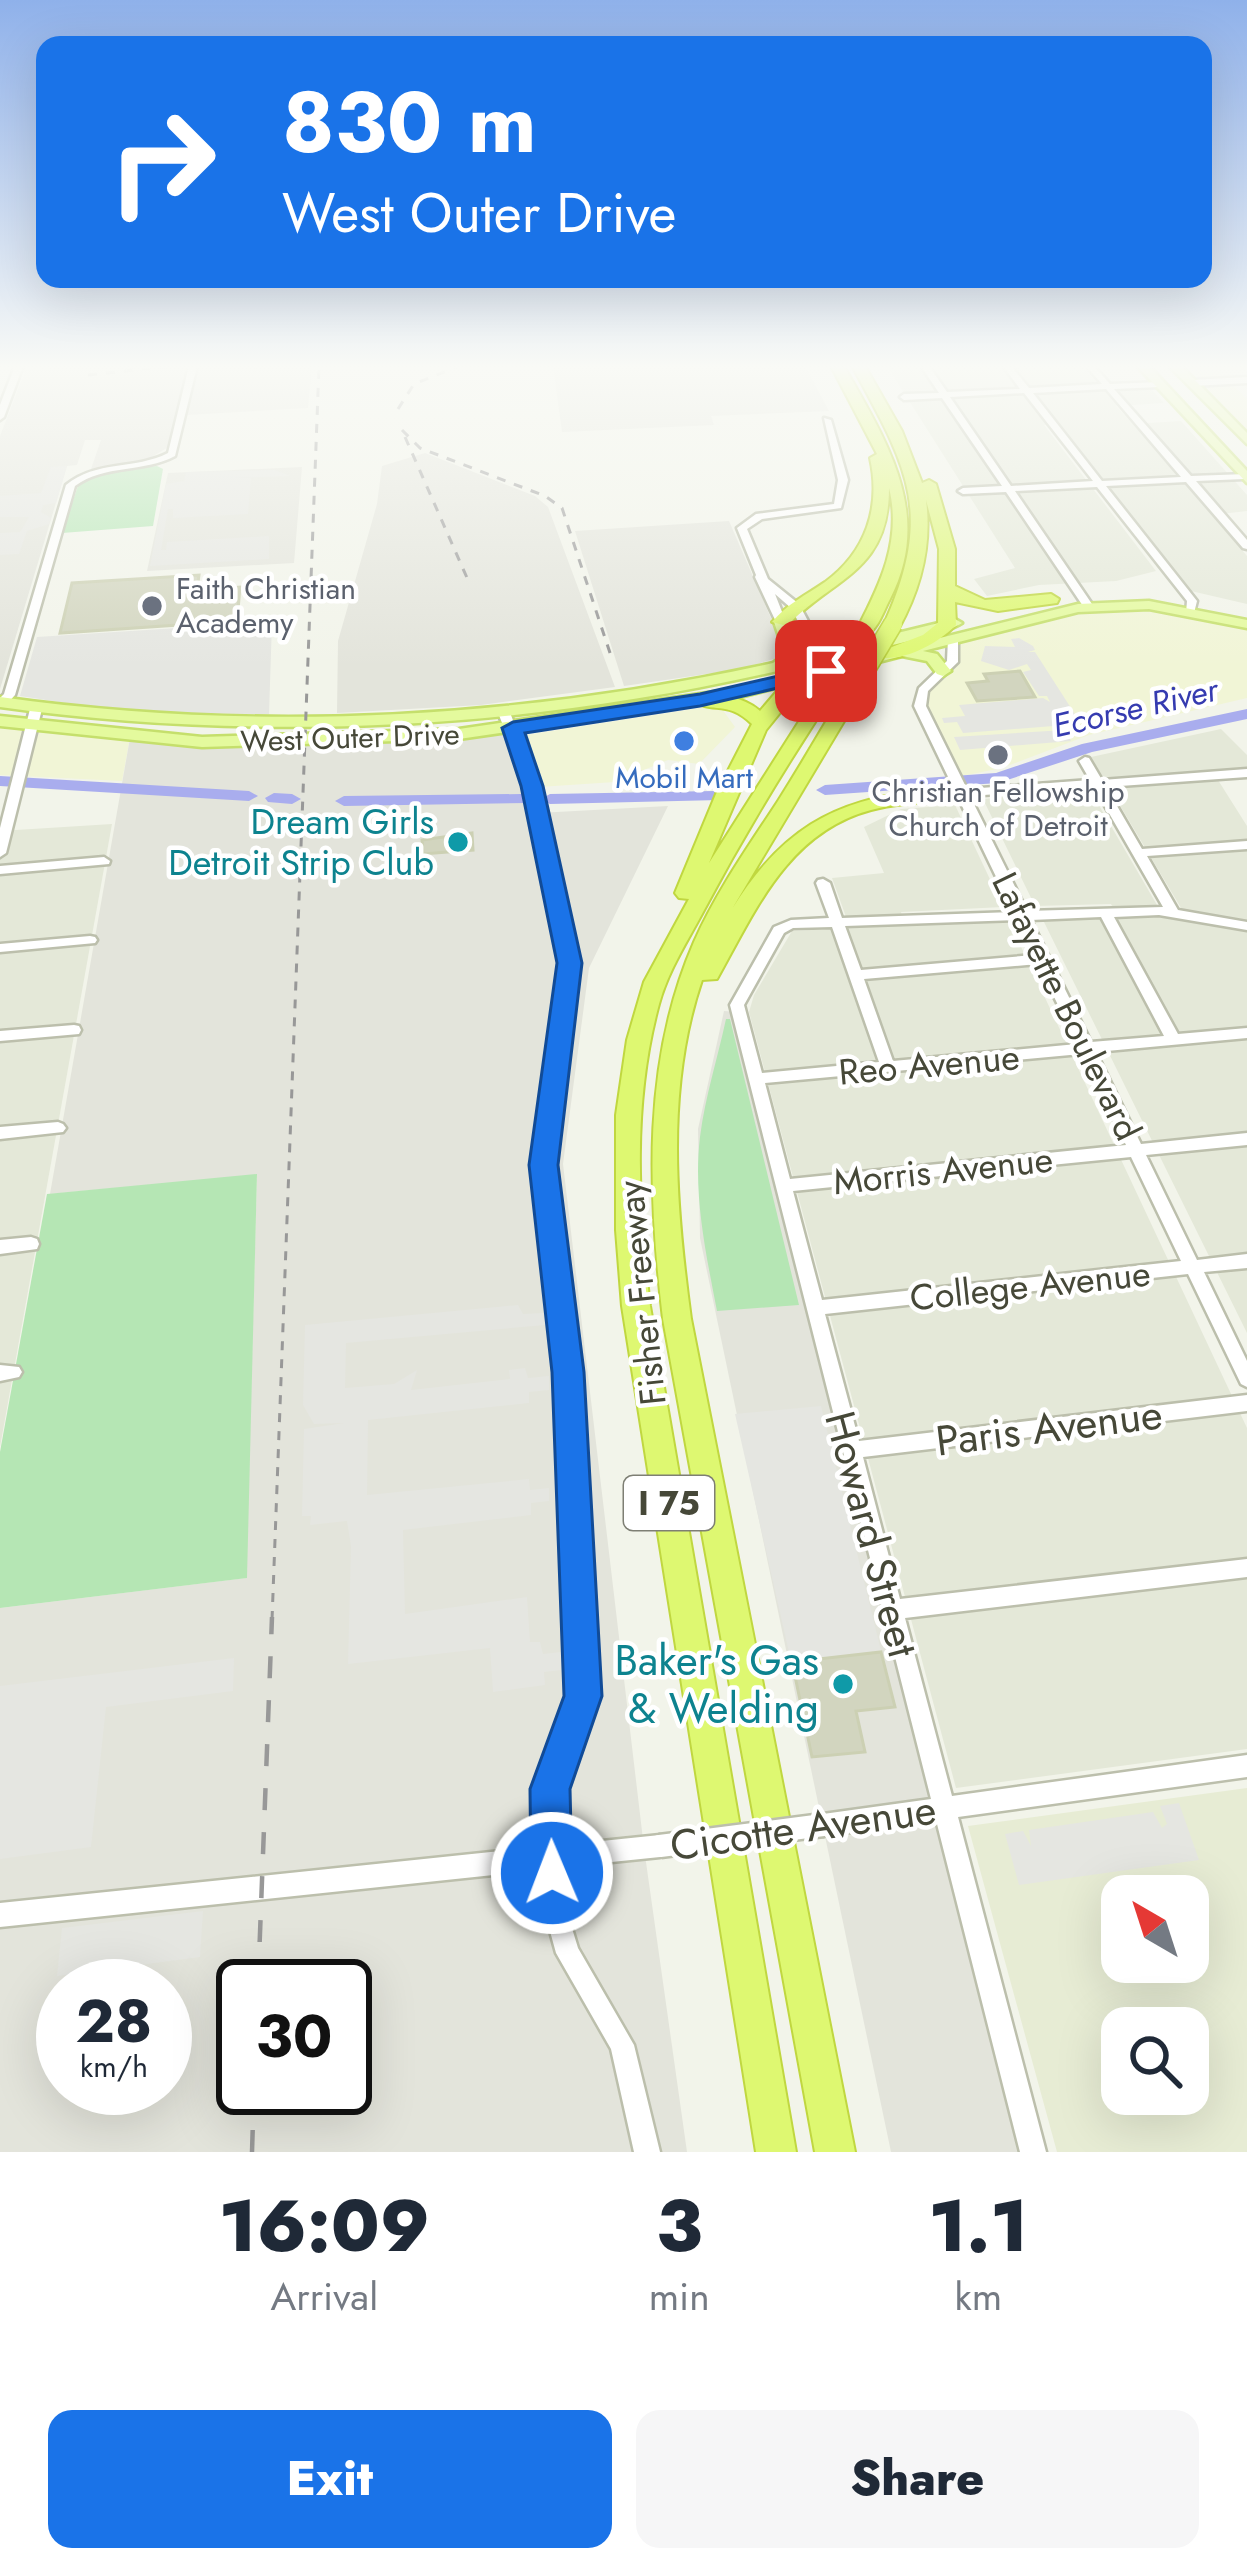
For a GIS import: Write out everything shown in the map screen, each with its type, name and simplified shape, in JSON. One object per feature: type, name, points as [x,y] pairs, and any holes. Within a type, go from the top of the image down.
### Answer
[{"type":"highway","points":[[781,622],[795,606],[846,572],[878,524],[883,482],[879,466]]},
{"type":"highway","name":"Fisher Freeway","points":[[776,2152],[629,1248],[631,1087],[646,1007],[661,970],[718,864],[888,589],[905,519],[899,484],[890,466]]},
{"type":"highway","name":"Fisher Freeway","points":[[835,2152],[677,1319],[666,1231],[664,1119],[678,1027],[703,946],[742,871],[910,590],[923,532],[920,492],[912,466]]},
{"type":"highway","points":[[890,655],[950,632],[950,590],[937,503],[921,466]]},
{"type":"highway","points":[[950,590],[965,602],[983,607],[1052,606]]},
{"type":"highway","points":[[661,970],[665,935],[741,764],[795,679],[837,652]]},
{"type":"highway","points":[[700,700],[743,705],[764,724]]},
{"type":"highway","points":[[664,1119],[676,1093],[711,968],[731,928],[774,870],[805,836],[841,814],[960,785]]},
{"type":"main road","name":"West Outer Drive","points":[[950,632],[978,618],[1084,600],[1189,604]]},
{"type":"main road","points":[[1189,604],[1247,611]]},
{"type":"main road","points":[[1189,604],[1247,624]]},
{"type":"main road","name":"West Outer Drive","points":[[34,717],[266,724],[602,716],[642,701],[837,652],[950,632],[1052,606]]},
{"type":"main road","points":[[777,667],[793,655],[781,622]]},
{"type":"main road","name":"West Outer Drive","points":[[1,709],[94,733],[254,743],[409,738],[604,697],[700,700],[890,655]]},
{"type":"main road","points":[[890,655],[927,656],[943,671]]},
{"type":"main road","points":[[602,716],[614,706],[604,697]]},
{"type":"main road","points":[[94,733],[112,726],[116,719]]},
{"type":"street","points":[[1,709],[10,695],[71,484],[93,471],[130,466]]},
{"type":"street","points":[[781,622],[742,531],[746,522],[765,514],[827,510],[840,503],[844,480],[840,466]]},
{"type":"street","points":[[993,466],[1084,600]]},
{"type":"street","points":[[1085,466],[1189,604]]},
{"type":"street","points":[[1178,466],[1247,547]]},
{"type":"street","points":[[963,491],[1246,475]]},
{"type":"street","points":[[759,576],[795,606],[814,642],[837,652]]},
{"type":"street","name":"Lafayette Boulevard","points":[[950,632],[952,662],[923,690],[920,706],[1247,1379]]},
{"type":"street","points":[[0,853],[12,790],[34,717]]},
{"type":"street","points":[[508,719],[532,786],[570,963],[543,1165],[568,1372],[583,1696],[550,1789],[551,1858],[560,1933],[622,2045],[647,2152]]},
{"type":"street","points":[[1085,761],[1172,911]]},
{"type":"street","points":[[960,785],[1098,784],[1247,773]]},
{"type":"street","points":[[1139,853],[1247,845]]},
{"type":"street","points":[[0,870],[104,861]]},
{"type":"street","points":[[823,883],[888,1067]]},
{"type":"street","points":[[837,922],[1172,911],[1247,926]]},
{"type":"street","points":[[1105,912],[1174,1040]]},
{"type":"street","name":"Howard Street","points":[[837,922],[784,926],[737,1005],[1033,2152]]},
{"type":"street","points":[[0,948],[90,940]]},
{"type":"street","points":[[856,975],[1044,958]]},
{"type":"street","points":[[0,1036],[74,1030]]},
{"type":"street","name":"Reo Avenue","points":[[754,1079],[1247,1033]]},
{"type":"street","points":[[0,1133],[58,1128]]},
{"type":"street","name":"Morris Avenue","points":[[782,1186],[1247,1139]]},
{"type":"street","points":[[0,1246],[31,1244]]},
{"type":"street","name":"College Avenue","points":[[814,1308],[1247,1261]]},
{"type":"street","name":"Paris Avenue","points":[[850,1450],[1247,1403]]},
{"type":"street","points":[[892,1610],[1247,1568]]},
{"type":"street","name":"Cicotte Avenue","points":[[0,1915],[661,1846],[1247,1766]]},
{"type":"shaded area","points":[[0,466],[67,466],[0,689]]},
{"type":"shaded area","points":[[67,466],[56,503],[43,505],[41,512],[51,518],[49,524],[27,531],[19,554],[0,555],[0,533],[20,532],[29,517],[0,517],[0,496],[41,493],[51,467]]},
{"type":"shaded area","points":[[382,466],[459,466],[535,496],[548,507],[615,687],[481,705],[337,713],[338,641],[377,504]]},
{"type":"shaded area","points":[[951,466],[1076,466],[1156,571],[1116,581],[1039,585],[987,596],[974,579],[1015,568]]},
{"type":"shaded area","points":[[1093,466],[1222,466],[1247,495],[1247,511],[1212,515],[1247,556],[1247,604],[1191,591]]},
{"type":"shaded area","points":[[302,467],[294,563],[147,571],[168,473]]},
{"type":"shaded area","points":[[274,470],[291,476],[230,478],[251,478],[248,514],[173,518],[173,509],[168,509],[161,550],[166,550],[167,542],[269,536],[269,559],[150,566],[166,484],[184,481],[186,472]]},
{"type":"shaded area","points":[[729,521],[787,655],[741,669],[624,686],[575,531]]},
{"type":"shaded area","points":[[1149,605],[1247,624],[1247,698],[1089,735],[1002,768],[957,777],[920,706],[923,690],[948,667],[953,639],[1052,613]]},
{"type":"shaded area","points":[[272,622],[269,714],[131,713],[20,696],[37,637]]},
{"type":"shaded area","points":[[1011,639],[1033,646],[1035,650],[1028,652],[1035,652],[1078,719],[1064,720],[1066,725],[963,733],[957,722],[944,723],[942,718],[965,716],[959,705],[1043,698],[1050,702],[1047,696],[1039,696],[1023,672],[1031,670],[1027,664],[1009,670],[981,661],[985,646],[1015,647]]},
{"type":"shaded area","points":[[719,705],[735,727],[699,764],[668,760],[615,782],[539,787],[526,735]]},
{"type":"shaded area","points":[[0,721],[130,738],[122,781],[0,775]]},
{"type":"shaded area","points":[[513,728],[538,813],[668,806],[589,968],[563,1164],[644,1848],[687,2152],[0,2152],[0,1608],[246,1578],[257,1175],[50,1194],[130,738],[202,742]]},
{"type":"shaded area","points":[[1221,729],[1247,755],[1247,777],[1218,780],[1247,826],[1247,1333],[1043,920],[1118,917],[1111,904],[1035,906],[983,799],[1090,790],[1164,917],[1187,918],[1091,757]]},
{"type":"shaded area","points":[[1065,730],[1071,741],[960,750],[954,737]]},
{"type":"shaded area","points":[[955,805],[1003,907],[901,912],[905,925],[1009,921],[1247,1428],[1247,1749],[956,1788],[749,1012],[792,931],[850,928],[832,878],[884,873],[864,827],[901,809]]},
{"type":"shaded area","points":[[112,824],[0,1447],[0,831]]},
{"type":"shaded area","points":[[724,1011],[737,1012],[1033,2152],[891,2152],[700,1238],[698,1129]]},
{"type":"shaded area","points":[[518,1305],[523,1314],[543,1313],[545,1325],[346,1343],[345,1388],[394,1384],[417,1370],[411,1390],[510,1379],[509,1370],[525,1368],[528,1378],[549,1376],[549,1390],[529,1392],[529,1403],[368,1420],[367,1495],[529,1479],[530,1490],[549,1488],[549,1501],[531,1503],[531,1515],[403,1530],[405,1614],[527,1597],[530,1642],[540,1642],[543,1654],[561,1652],[562,1670],[544,1672],[545,1685],[493,1692],[490,1648],[348,1664],[351,1546],[347,1521],[310,1525],[311,1516],[302,1516],[304,1429],[344,1423],[314,1424],[303,1405],[305,1325]]},
{"type":"shaded area","points":[[821,1406],[881,1651],[791,1661],[735,1414]]},
{"type":"shaded area","points":[[234,1658],[233,1691],[106,1707],[91,1847],[0,1859],[0,1686]]},
{"type":"shaded area","points":[[1247,1788],[1247,2152],[1057,2152],[968,1826]]},
{"type":"shaded area","points":[[1179,1803],[1199,1860],[1019,1885],[1005,1834],[1023,1831],[1031,1846],[1029,1830],[1153,1812],[1162,1828],[1167,1824],[1160,1806]]},
{"type":"shaded area","points":[[203,1911],[200,1957],[185,1959],[59,1959],[62,1928]]},
{"type":"green space","points":[[115,469],[163,469],[153,526],[62,533],[80,480]]},
{"type":"green space","points":[[726,1019],[730,1019],[799,1305],[717,1311],[702,1224],[698,1159]]},
{"type":"green space","points":[[257,1174],[247,1578],[0,1608],[0,1452],[47,1194]]},
{"type":"building","name":"Faith Christian Academy","points":[[199,575],[197,590],[240,587],[237,621],[60,633],[72,583]]},
{"type":"building","points":[[1020,671],[1035,697],[977,701],[967,683],[988,681],[984,674]]},
{"type":"building","name":"Dream Girls Detroit Strip Club","points":[[472,833],[473,850],[423,854],[422,840]]},
{"type":"building","name":"Baker's Gas & Welding","points":[[881,1652],[895,1707],[856,1711],[865,1752],[812,1757],[792,1662]]},
{"type":"waterway","name":"Ecorse River","points":[[825,790],[998,778],[1088,748],[1247,714]]},
{"type":"waterway","name":"Ecorse River","points":[[0,781],[249,796]]},
{"type":"waterway","name":"Ecorse River","points":[[550,799],[714,796]]},
{"type":"waterway","name":"Ecorse River","points":[[274,798],[292,799]]},
{"type":"waterway","name":"Ecorse River","points":[[344,801],[521,799]]},
{"type":"railway","points":[[272,1620],[315,466]]},
{"type":"railway","points":[[418,466],[468,580]]},
{"type":"railway","points":[[468,466],[545,496],[562,508],[611,656]]},
{"type":"railway","points":[[259,1959],[272,1617]]},
{"type":"railway","points":[[252,2152],[253,2115]]},
{"type":"place","name":"Faith Christian Academy","points":[[152,606]]},
{"type":"place","name":"Mobil Mart","points":[[684,741]]},
{"type":"place","name":"Christian Fellowship Church of Detroit","points":[[998,755]]},
{"type":"place","name":"Dream Girls Detroit Strip Club","points":[[458,842]]},
{"type":"place","name":"Baker's Gas & Welding","points":[[843,1684]]},
{"type":"route","points":[[552,1873],[550,1789],[583,1696],[568,1372],[543,1165],[570,963],[532,786],[513,728],[728,695],[826,671]]}]
